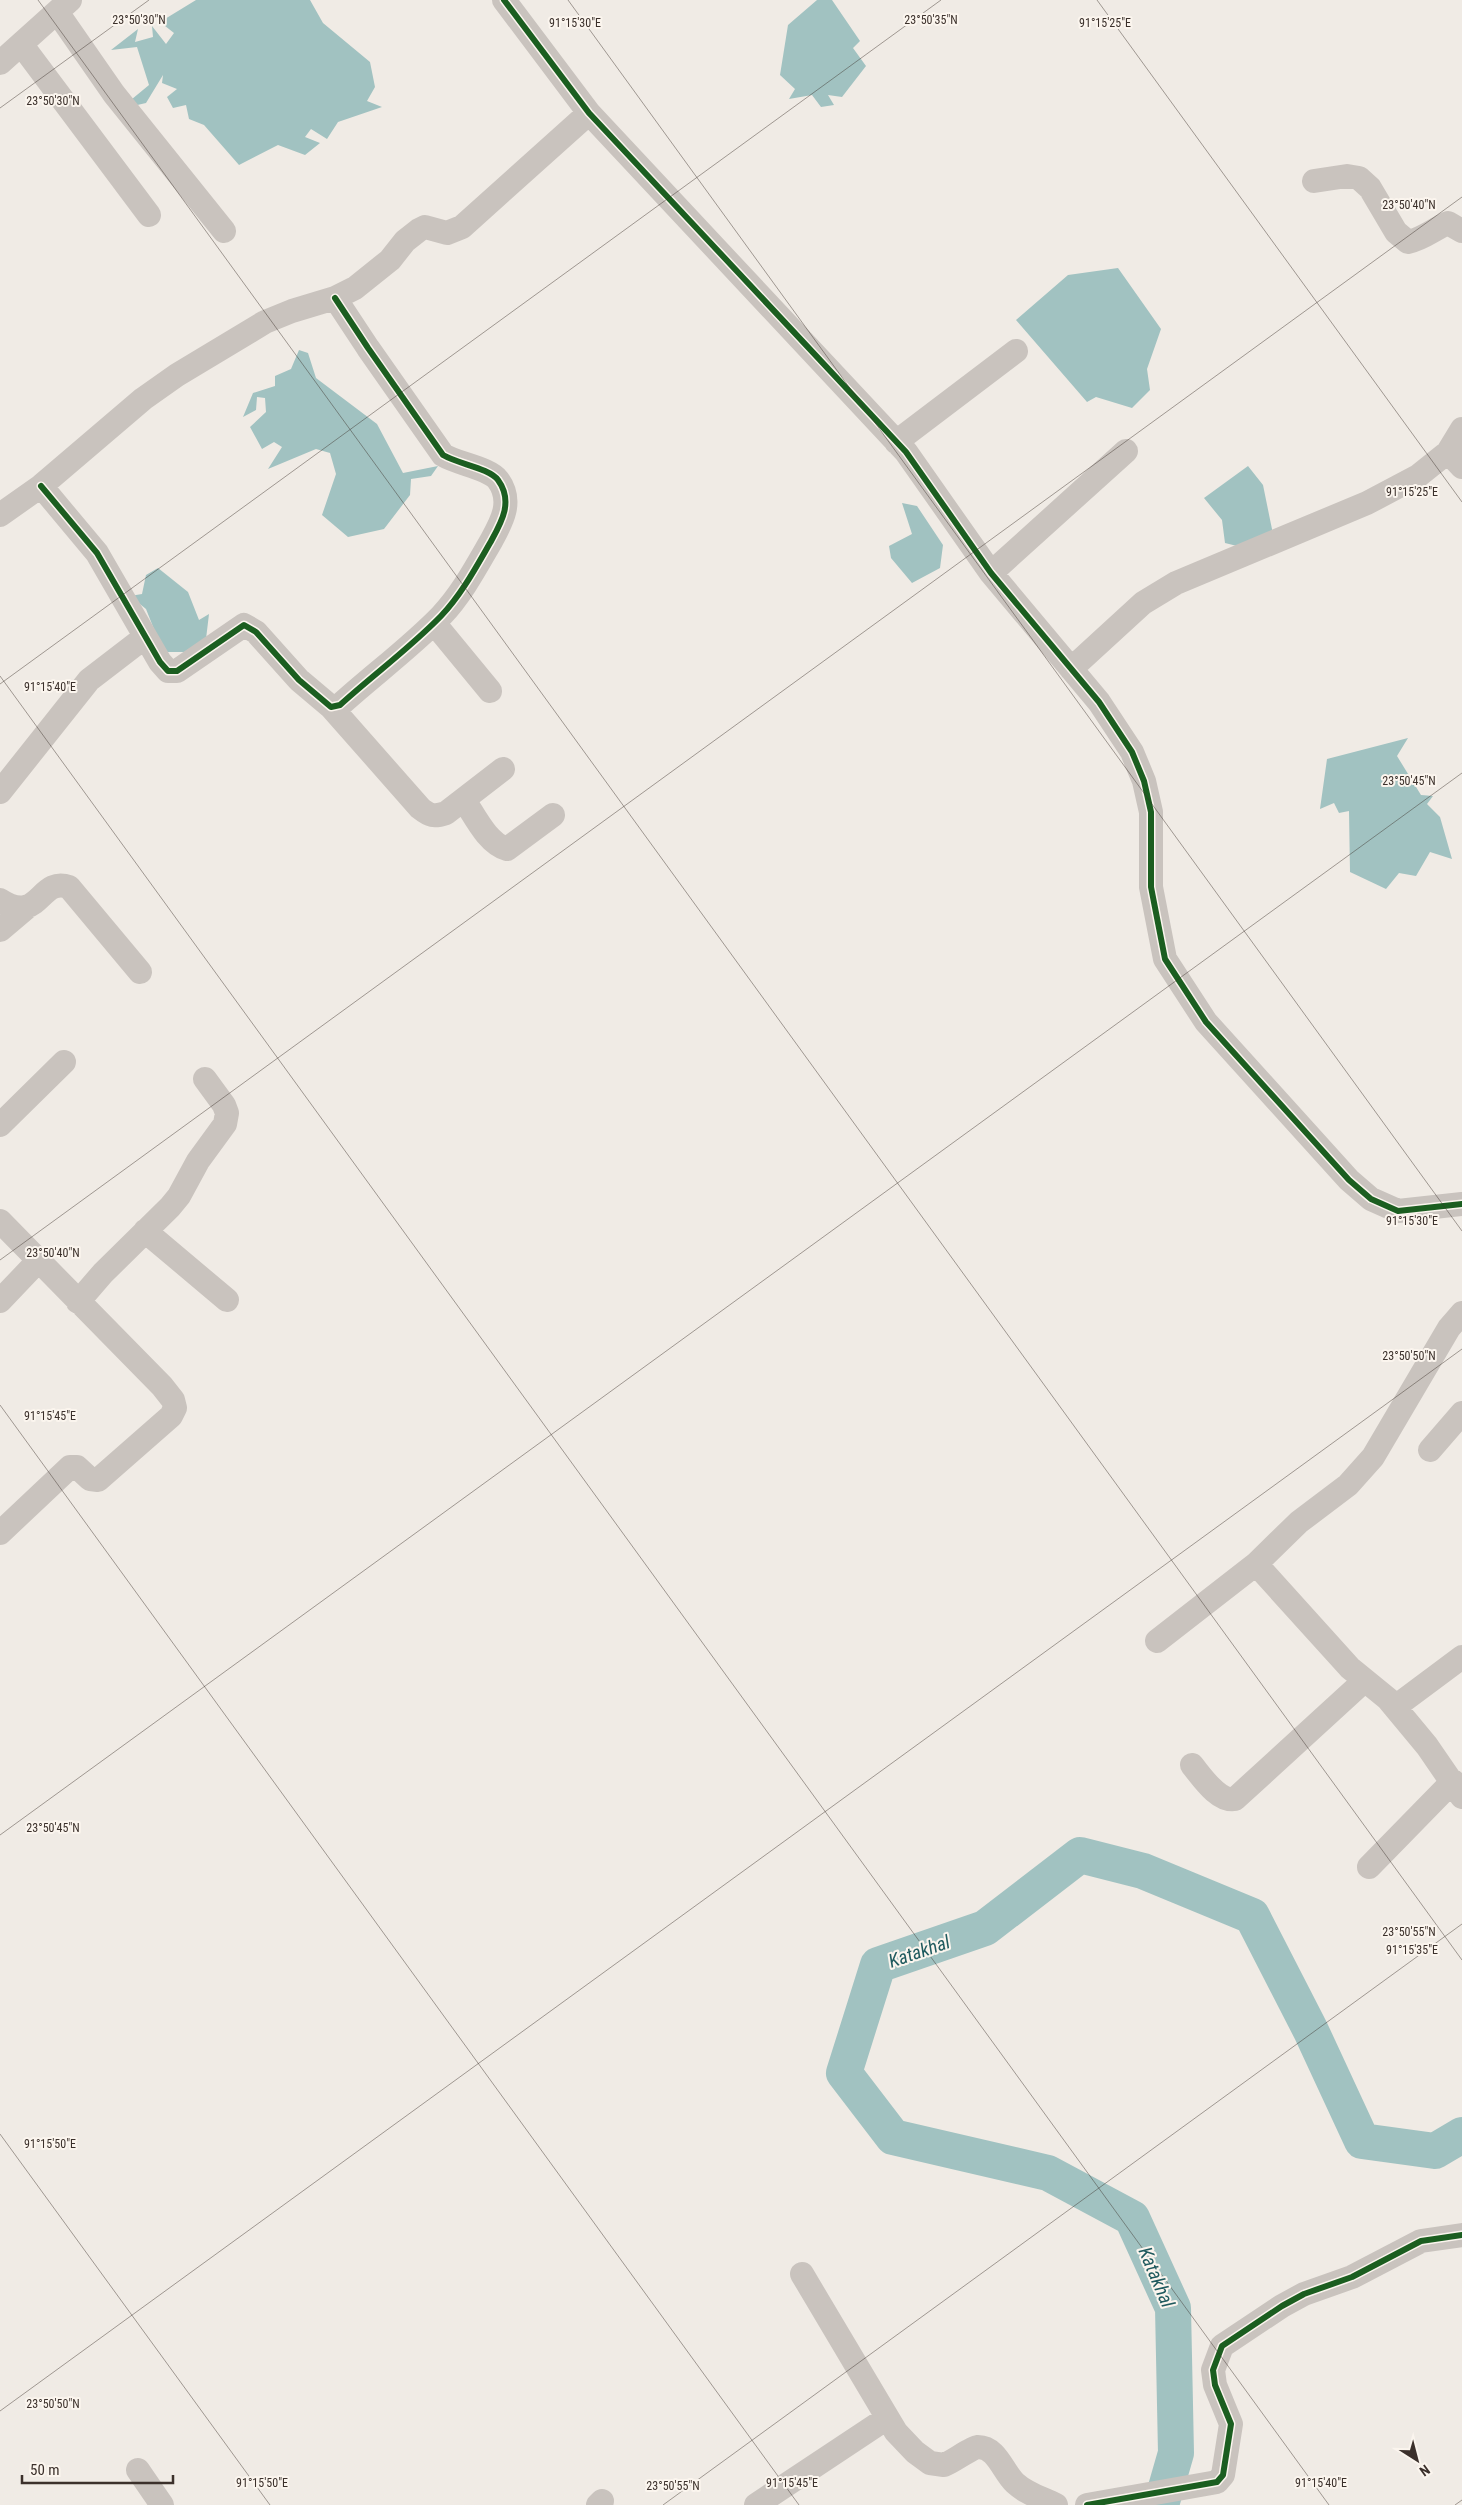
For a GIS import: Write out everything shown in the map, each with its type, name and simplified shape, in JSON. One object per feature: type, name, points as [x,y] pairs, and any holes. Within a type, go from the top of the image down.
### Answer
[{"type":"street","points":[[504,0],[589,113],[896,442],[991,574],[1098,702],[1132,752],[1139,767],[1151,812],[1151,887],[1165,959],[1206,1022],[1349,1180],[1371,1199],[1398,1210],[1462,1204]]},
{"type":"street","points":[[0,63],[63,6],[114,94],[224,231]]},
{"type":"street","points":[[21,44],[149,215]]},
{"type":"street","points":[[3,504],[41,486],[143,399],[177,375],[265,322],[292,310],[335,298],[355,288],[378,270],[412,234],[419,230],[425,227],[447,233],[462,227],[589,113]]},
{"type":"street","points":[[1314,181],[1347,176],[1359,178],[1370,188],[1396,232],[1408,242],[1421,239],[1436,228],[1448,223],[1462,231]]},
{"type":"street","points":[[331,707],[340,705],[434,622],[467,584],[503,520],[506,495],[497,478],[476,467],[456,463],[443,455],[335,298]]},
{"type":"street","points":[[896,442],[1016,351]]},
{"type":"street","points":[[1071,669],[1143,603],[1176,583],[1367,503],[1455,459],[1462,429]]},
{"type":"street","points":[[991,574],[1126,451]]},
{"type":"street","points":[[41,486],[97,554],[145,637],[168,671],[177,671],[244,625],[250,627],[299,680],[331,707],[420,808],[430,816],[446,814],[503,769]]},
{"type":"street","points":[[434,622],[490,690]]},
{"type":"street","points":[[0,792],[89,680],[145,637]]},
{"type":"street","points":[[464,800],[488,836],[499,846],[507,849],[553,815]]},
{"type":"street","points":[[0,930],[52,887],[60,884],[68,888],[140,972]]},
{"type":"street","points":[[0,900],[14,908],[26,908]]},
{"type":"street","points":[[0,1126],[64,1062]]},
{"type":"street","points":[[78,1302],[179,1196],[198,1161],[225,1124],[227,1113],[224,1105],[205,1079]]},
{"type":"street","points":[[0,1221],[162,1386],[173,1400],[175,1408],[171,1416],[98,1480],[90,1479],[77,1467],[70,1468],[0,1533]]},
{"type":"street","points":[[145,1231],[227,1300]]},
{"type":"street","points":[[0,1301],[38,1261]]},
{"type":"street","points":[[1157,1641],[1256,1564],[1299,1522],[1348,1485],[1373,1457],[1440,1343],[1462,1313]]},
{"type":"street","points":[[1430,1450],[1462,1413]]},
{"type":"street","points":[[1256,1564],[1350,1668],[1364,1682],[1388,1699],[1427,1746],[1457,1789],[1369,1868]]},
{"type":"street","points":[[1395,1707],[1462,1656]]},
{"type":"street","points":[[1192,1765],[1220,1795],[1229,1800],[1235,1799],[1364,1682]]},
{"type":"street","points":[[1094,2503],[1211,2484],[1221,2479],[1231,2424],[1215,2385],[1213,2370],[1222,2346],[1282,2306],[1304,2294],[1352,2277],[1421,2241],[1462,2235]]},
{"type":"street","points":[[802,2274],[887,2418],[896,2432],[915,2452],[930,2463],[944,2465],[976,2447],[987,2449],[1020,2486],[1056,2505]]},
{"type":"street","points":[[756,2505],[887,2418]]},
{"type":"street","points":[[138,2470],[162,2505]]},
{"type":"water","points":[[196,0],[310,0],[323,23],[370,62],[375,87],[367,101],[382,107],[338,122],[327,139],[311,129],[305,137],[320,143],[305,155],[278,145],[239,165],[204,125],[189,119],[186,105],[173,108],[167,97],[177,89],[162,83],[163,75],[146,103],[120,109],[149,85],[137,47],[111,50],[138,29],[135,42],[153,37],[152,26],[166,44],[174,33],[160,22]]},
{"type":"water","points":[[817,0],[832,0],[860,41],[853,48],[866,66],[842,97],[828,95],[834,105],[821,107],[812,95],[789,99],[795,89],[780,75],[788,25]]},
{"type":"water","points":[[1118,268],[1161,329],[1147,369],[1150,390],[1132,408],[1096,397],[1087,402],[1016,320],[1068,275]]},
{"type":"water","points":[[299,350],[308,353],[316,378],[377,424],[403,473],[438,466],[431,476],[411,479],[410,495],[384,529],[348,537],[322,515],[336,474],[330,453],[316,449],[268,469],[282,447],[274,442],[262,449],[250,427],[266,412],[265,398],[257,397],[256,410],[243,417],[253,393],[275,386],[275,376],[291,369]]},
{"type":"water","points":[[1248,466],[1263,485],[1274,539],[1253,550],[1225,543],[1222,520],[1204,498]]},
{"type":"water","points":[[902,503],[917,506],[943,545],[940,568],[912,583],[891,558],[889,546],[912,534]]},
{"type":"water","points":[[158,568],[188,592],[199,620],[209,614],[206,639],[185,652],[163,652],[146,609],[130,596],[142,594],[146,575]]},
{"type":"water","points":[[1408,738],[1397,756],[1421,795],[1433,796],[1427,804],[1440,817],[1452,859],[1430,852],[1416,876],[1399,873],[1386,889],[1350,872],[1349,811],[1339,813],[1334,803],[1320,809],[1327,759]]},
{"type":"waterway","name":"Katakhal","points":[[1161,2505],[1176,2453],[1173,2308],[1132,2218],[1048,2173],[893,2137],[844,2073],[878,1965],[985,1928],[1080,1855],[1143,1871],[1252,1916],[1311,2031],[1362,2141],[1435,2151],[1462,2135]]},
{"type":"cycle path","points":[[504,0],[589,113],[906,452],[991,573],[1099,702],[1132,752],[1144,781],[1151,812],[1151,887],[1165,959],[1206,1022],[1349,1180],[1371,1199],[1398,1211],[1462,1204]]},
{"type":"cycle path","points":[[41,486],[97,553],[160,662],[168,671],[177,671],[244,625],[256,632],[299,680],[331,707],[340,705],[417,639],[448,608],[467,581],[498,528],[504,512],[505,496],[498,480],[488,472],[443,455],[335,298]]},
{"type":"cycle path","points":[[1087,2505],[1217,2482],[1223,2475],[1231,2424],[1215,2385],[1213,2370],[1222,2346],[1282,2306],[1304,2294],[1352,2277],[1421,2241],[1462,2235]]}]
